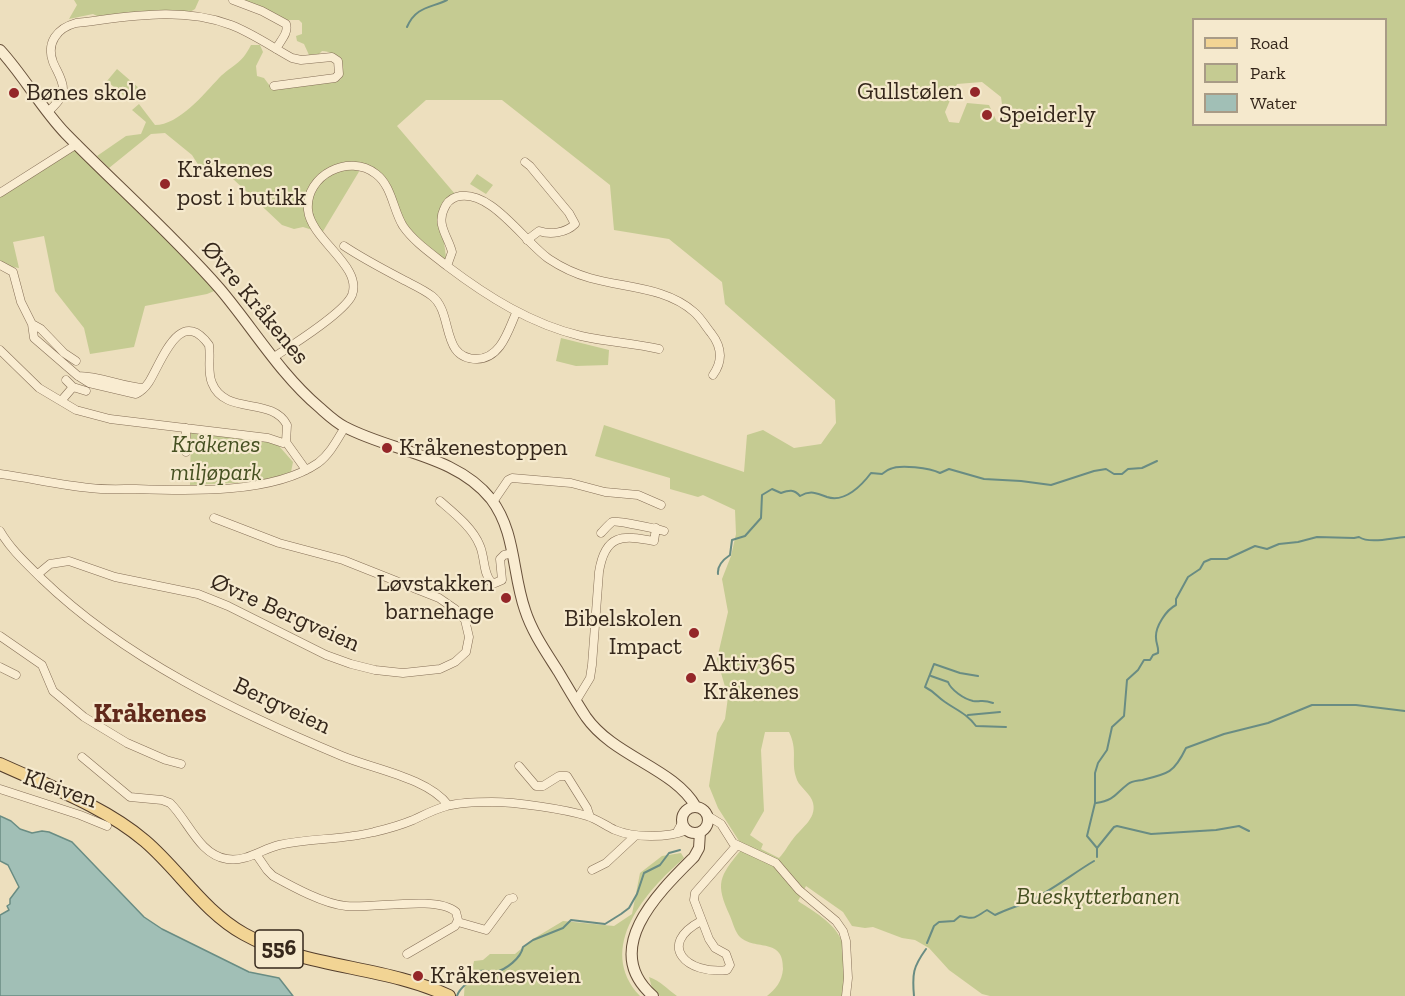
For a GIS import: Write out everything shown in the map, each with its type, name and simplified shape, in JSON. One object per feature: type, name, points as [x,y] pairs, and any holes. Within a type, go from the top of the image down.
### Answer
[{"type":"main road","name":"Øvre Kråkenes","points":[[0,50],[48,112],[77,144],[219,287],[291,380],[317,406],[345,427],[374,440],[441,463],[466,476],[484,492],[493,502],[505,523],[526,614],[538,639],[592,726],[607,740],[670,781],[691,808]]},
{"type":"main road","name":"556","points":[[0,764],[90,806],[126,827],[151,846],[213,913],[246,936],[289,952],[411,981],[449,996]]},
{"type":"main road","points":[[653,996],[646,990],[638,975],[633,958],[633,937],[644,914],[696,853],[693,827],[703,810],[691,808],[682,816],[693,827]]},
{"type":"street","points":[[233,0],[262,10],[286,24],[285,34],[276,49]]},
{"type":"street","points":[[48,112],[60,99],[63,88],[51,54],[52,41],[57,33],[69,25],[142,15],[181,14],[203,17],[229,25],[296,59],[335,57],[338,61],[339,74],[335,78],[274,86]]},
{"type":"street","points":[[0,193],[77,144]]},
{"type":"street","points":[[525,162],[569,213],[574,224],[567,230],[557,232],[539,231],[527,240]]},
{"type":"street","points":[[274,357],[335,314],[346,305],[352,294],[354,285],[351,274],[319,236],[310,222],[308,209],[308,199],[314,186],[332,170],[343,166],[357,166],[377,175],[384,183],[404,227],[447,266],[516,313],[555,329],[659,349]]},
{"type":"street","points":[[447,266],[452,252],[441,223],[441,214],[447,203],[456,197],[464,196],[484,201],[495,208],[549,258],[569,270],[589,278],[648,289],[670,297],[694,312],[718,342],[720,354],[718,368],[713,375]]},
{"type":"street","points":[[344,246],[434,297],[444,313],[451,344],[464,356],[480,359],[498,350],[516,313]]},
{"type":"street","points":[[0,265],[13,272],[21,302],[32,324],[34,338],[89,383],[136,394],[144,388],[171,343],[182,332],[190,330],[198,334],[209,345],[211,378],[217,392],[224,399],[235,403],[278,413],[287,425],[286,442],[306,470]]},
{"type":"street","points":[[32,324],[41,329],[64,353],[76,361]]},
{"type":"street","points":[[0,350],[32,382],[76,410],[110,419],[286,442]]},
{"type":"street","points":[[66,380],[73,387],[86,391]]},
{"type":"street","points":[[61,401],[73,387]]},
{"type":"street","points":[[0,474],[91,488],[172,491],[257,485],[283,480],[316,465],[331,450],[345,427]]},
{"type":"street","points":[[186,428],[186,452]]},
{"type":"street","points":[[493,502],[508,480],[513,478],[571,483],[605,492],[638,495],[661,505]]},
{"type":"street","points":[[440,501],[465,524],[477,539],[487,576],[491,582],[502,580],[500,559],[504,555],[513,553]]},
{"type":"street","name":"Øvre Bergveien","points":[[38,574],[50,564],[69,561],[115,577],[198,594],[228,606],[326,655],[375,670],[412,673],[440,669],[455,662],[466,652],[470,637],[465,620],[455,609],[439,598],[343,560],[279,543],[214,518]]},
{"type":"street","points":[[576,701],[590,678],[599,572],[605,550],[609,544],[620,538],[635,537],[654,541],[660,530],[620,521],[612,522],[601,533]]},
{"type":"street","name":"Bergveien","points":[[0,531],[9,546],[68,603],[111,636],[208,693],[285,731],[341,755],[418,783],[436,793],[448,805]]},
{"type":"street","points":[[0,636],[42,665],[53,691],[84,717],[120,740],[181,764]]},
{"type":"street","points":[[0,667],[16,675]]},
{"type":"street","points":[[82,757],[130,797],[170,803],[198,839],[215,855],[227,859],[238,859],[285,843],[374,832],[448,805],[503,803],[590,818],[615,830],[635,836],[693,827],[717,820],[737,845],[773,861],[799,890],[836,921],[846,941],[848,985],[846,996]]},
{"type":"street","points":[[519,766],[536,786],[549,784],[559,776],[567,776],[588,808],[590,818]]},
{"type":"street","name":"Kleiven","points":[[0,789],[107,826]]},
{"type":"street","points":[[592,870],[606,863],[635,836]]},
{"type":"street","points":[[701,921],[691,927],[682,939],[679,948],[683,959],[696,967],[727,970],[730,965],[728,957],[712,944],[694,903],[695,893],[737,845]]},
{"type":"street","points":[[256,854],[273,876],[331,903],[348,907],[400,904],[442,906],[455,911],[458,922],[452,928],[407,954]]},
{"type":"street","points":[[458,922],[486,930],[507,901],[513,898]]},
{"type":"green space","points":[[74,0],[199,0],[195,9],[190,12],[97,16],[93,14],[69,19],[77,5]]},
{"type":"green space","name":"Bueskytterbanen","points":[[243,0],[1405,0],[1405,996],[990,996],[982,994],[949,970],[929,948],[915,940],[902,938],[873,927],[852,926],[843,912],[806,886],[798,901],[828,922],[841,939],[845,967],[843,996],[767,996],[780,981],[783,969],[782,959],[779,952],[774,949],[740,937],[734,927],[721,888],[724,874],[741,850],[741,844],[718,808],[709,786],[717,733],[725,719],[728,697],[717,659],[728,612],[722,579],[736,534],[735,510],[703,495],[698,497],[670,489],[670,478],[595,456],[604,425],[744,472],[747,435],[763,430],[794,448],[821,444],[836,423],[835,400],[725,304],[722,282],[669,239],[614,230],[610,185],[502,100],[426,100],[397,126],[455,194],[441,219],[447,265],[403,224],[388,181],[363,165],[322,233],[303,227],[294,229],[282,225],[216,163],[201,169],[192,155],[165,133],[151,134],[109,168],[97,156],[126,136],[141,134],[146,122],[132,110],[139,104],[155,125],[173,120],[240,61],[251,45],[260,45],[263,52],[256,66],[257,76],[264,78],[273,90],[341,79],[341,64],[336,56],[322,51],[319,54],[309,55],[304,44],[297,41],[296,36],[302,34],[302,23],[299,20],[285,20],[264,8]],"holes":[[[982,82],[1001,97],[1004,119],[997,122],[989,105],[967,103],[959,123],[949,122],[945,112],[957,84]],[[765,732],[789,732],[793,744],[796,777],[814,806],[811,817],[779,858],[761,849],[763,844],[750,835],[764,811],[761,750]]]},
{"type":"green space","points":[[117,69],[140,89],[130,101],[107,81]]},
{"type":"green space","points":[[75,149],[219,289],[207,294],[145,306],[134,347],[90,354],[84,328],[55,291],[44,236],[13,242],[19,268],[0,265],[0,196]]},
{"type":"green space","points":[[477,174],[493,185],[486,194],[470,184]]},
{"type":"green space","points":[[561,338],[609,350],[608,365],[576,366],[556,361]]},
{"type":"green space","name":"Kråkenes miljøpark","points":[[191,431],[268,439],[279,446],[293,462],[291,472],[254,481],[190,485]]},
{"type":"green space","points":[[681,853],[684,858],[669,871],[642,904],[631,921],[624,940],[623,959],[627,978],[640,996],[464,996],[465,979],[472,971],[474,961],[483,960],[490,954],[515,954],[533,939],[563,921],[614,926],[632,914],[640,873],[662,856]]},
{"type":"green space","points":[[649,977],[677,996],[660,996],[652,988]]},
{"type":"water","points":[[0,816],[11,821],[20,829],[32,833],[49,832],[72,842],[144,917],[162,929],[249,972],[279,978],[293,996],[0,996],[0,915],[9,910],[7,906],[10,904],[10,899],[19,887],[8,865],[0,861]]},
{"type":"waterway","points":[[407,27],[419,11],[447,0]]},
{"type":"waterway","points":[[718,574],[723,560],[730,555],[732,540],[745,536],[761,518],[762,495],[772,489],[781,493],[793,491],[800,496],[817,493],[827,497],[840,497],[852,492],[871,473],[882,474],[890,469],[901,467],[922,468],[940,473],[949,469],[984,479],[1051,485],[1106,469],[1114,474],[1122,474],[1128,469],[1142,468],[1157,461]]},
{"type":"waterway","points":[[1097,857],[1097,848],[1087,836],[1095,803],[1095,773],[1098,763],[1107,750],[1112,727],[1124,716],[1127,680],[1138,670],[1144,660],[1150,660],[1158,653],[1157,629],[1165,615],[1176,605],[1176,599],[1188,577],[1200,569],[1204,562],[1211,559],[1227,559],[1255,546],[1267,549],[1279,544],[1317,537],[1359,537],[1375,540],[1405,537]]},
{"type":"waterway","points":[[978,676],[960,673],[934,664],[925,687],[965,715],[976,726],[1006,727]]},
{"type":"waterway","points":[[931,676],[948,682],[955,691],[966,698],[993,703]]},
{"type":"waterway","points":[[1096,803],[1111,798],[1131,782],[1158,776],[1174,768],[1186,748],[1224,734],[1268,723],[1312,705],[1356,705],[1405,711]]},
{"type":"waterway","points":[[968,715],[1000,712]]},
{"type":"waterway","points":[[1097,848],[1117,826],[1151,834],[1216,830],[1239,826],[1249,831]]},
{"type":"waterway","points":[[457,996],[476,972],[495,972],[504,969],[516,959],[523,947],[533,940],[563,928],[571,920],[605,924],[621,914],[629,908],[637,894],[644,873],[660,865],[669,853],[680,850]]},
{"type":"waterway","points":[[927,943],[934,926],[939,922],[954,921],[960,916],[975,917],[987,910],[995,915],[1041,895],[1094,861]]},
{"type":"waterway","points":[[914,996],[914,971],[926,949]]},
{"type":"place","name":"Gullstølen","points":[[975,92]]},
{"type":"place","name":"Bønes skole","points":[[14,93]]},
{"type":"place","name":"Speiderly","points":[[987,115]]},
{"type":"place","name":"Kråkenes post i butikk","points":[[165,184]]},
{"type":"place","name":"Kråkenestoppen","points":[[387,448]]},
{"type":"place","name":"Løvstakken barnehage","points":[[506,598]]},
{"type":"place","name":"Bibelskolen Impact","points":[[694,633]]},
{"type":"place","name":"Aktiv365 Kråkenes","points":[[691,678]]},
{"type":"place","name":"Kråkenesveien","points":[[418,976]]},
{"type":"district","name":"Kråkenes","points":[[150,714]]}]
